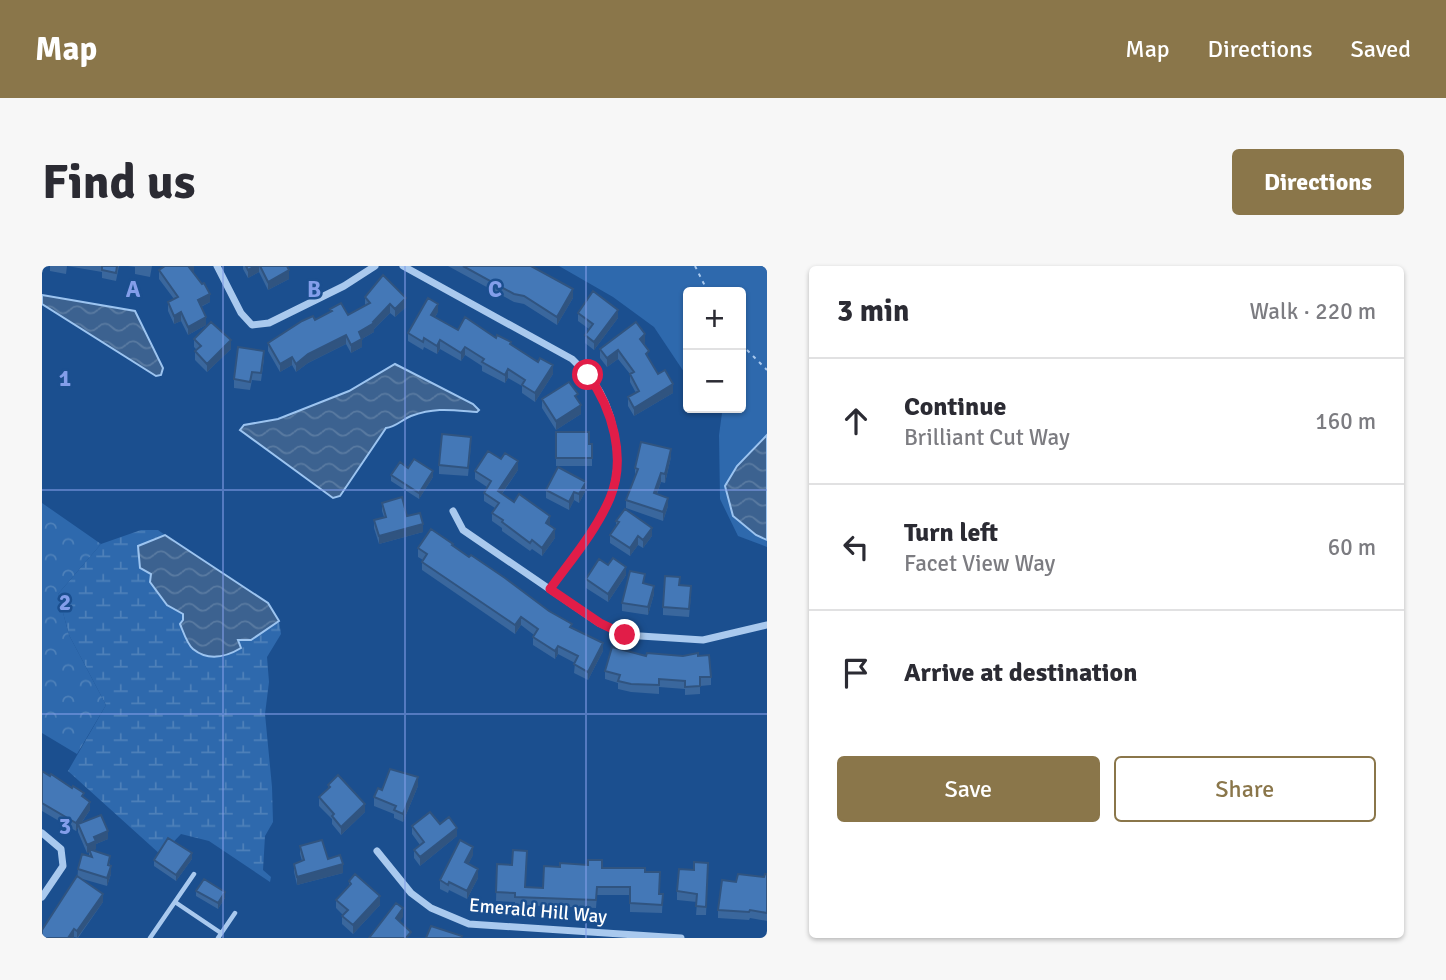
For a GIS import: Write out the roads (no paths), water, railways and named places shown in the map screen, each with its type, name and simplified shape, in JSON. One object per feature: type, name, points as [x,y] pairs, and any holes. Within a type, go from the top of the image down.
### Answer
[{"type":"street","points":[[218,266],[241,313],[252,325],[269,323],[344,286],[375,266]]},
{"type":"street","points":[[403,266],[572,359],[588,375],[608,407],[616,446],[615,479],[611,495],[597,524],[550,589]]},
{"type":"street","points":[[453,511],[463,530],[600,623],[625,635],[703,640],[767,625]]},
{"type":"street","points":[[42,833],[61,849],[63,866],[42,897]]},
{"type":"street","name":"Emerald Hill Way","points":[[377,851],[411,893],[431,908],[468,923],[681,938]]},
{"type":"lane","points":[[150,938],[194,874]]},
{"type":"lane","points":[[174,902],[220,935],[234,913]]},
{"type":"water","points":[[42,295],[135,311],[163,368],[161,375],[156,376],[42,304]]},
{"type":"water","points":[[395,364],[473,404],[479,410],[428,411],[386,428],[340,496],[333,498],[240,430],[244,425],[278,419],[349,391]]},
{"type":"water","points":[[767,435],[767,540],[756,535],[733,516],[725,486],[737,466]]},
{"type":"water","points":[[165,535],[268,603],[279,621],[251,640],[238,640],[241,648],[229,654],[211,657],[193,649],[180,624],[183,614],[167,605],[150,582],[151,574],[140,568],[138,546]]}]
